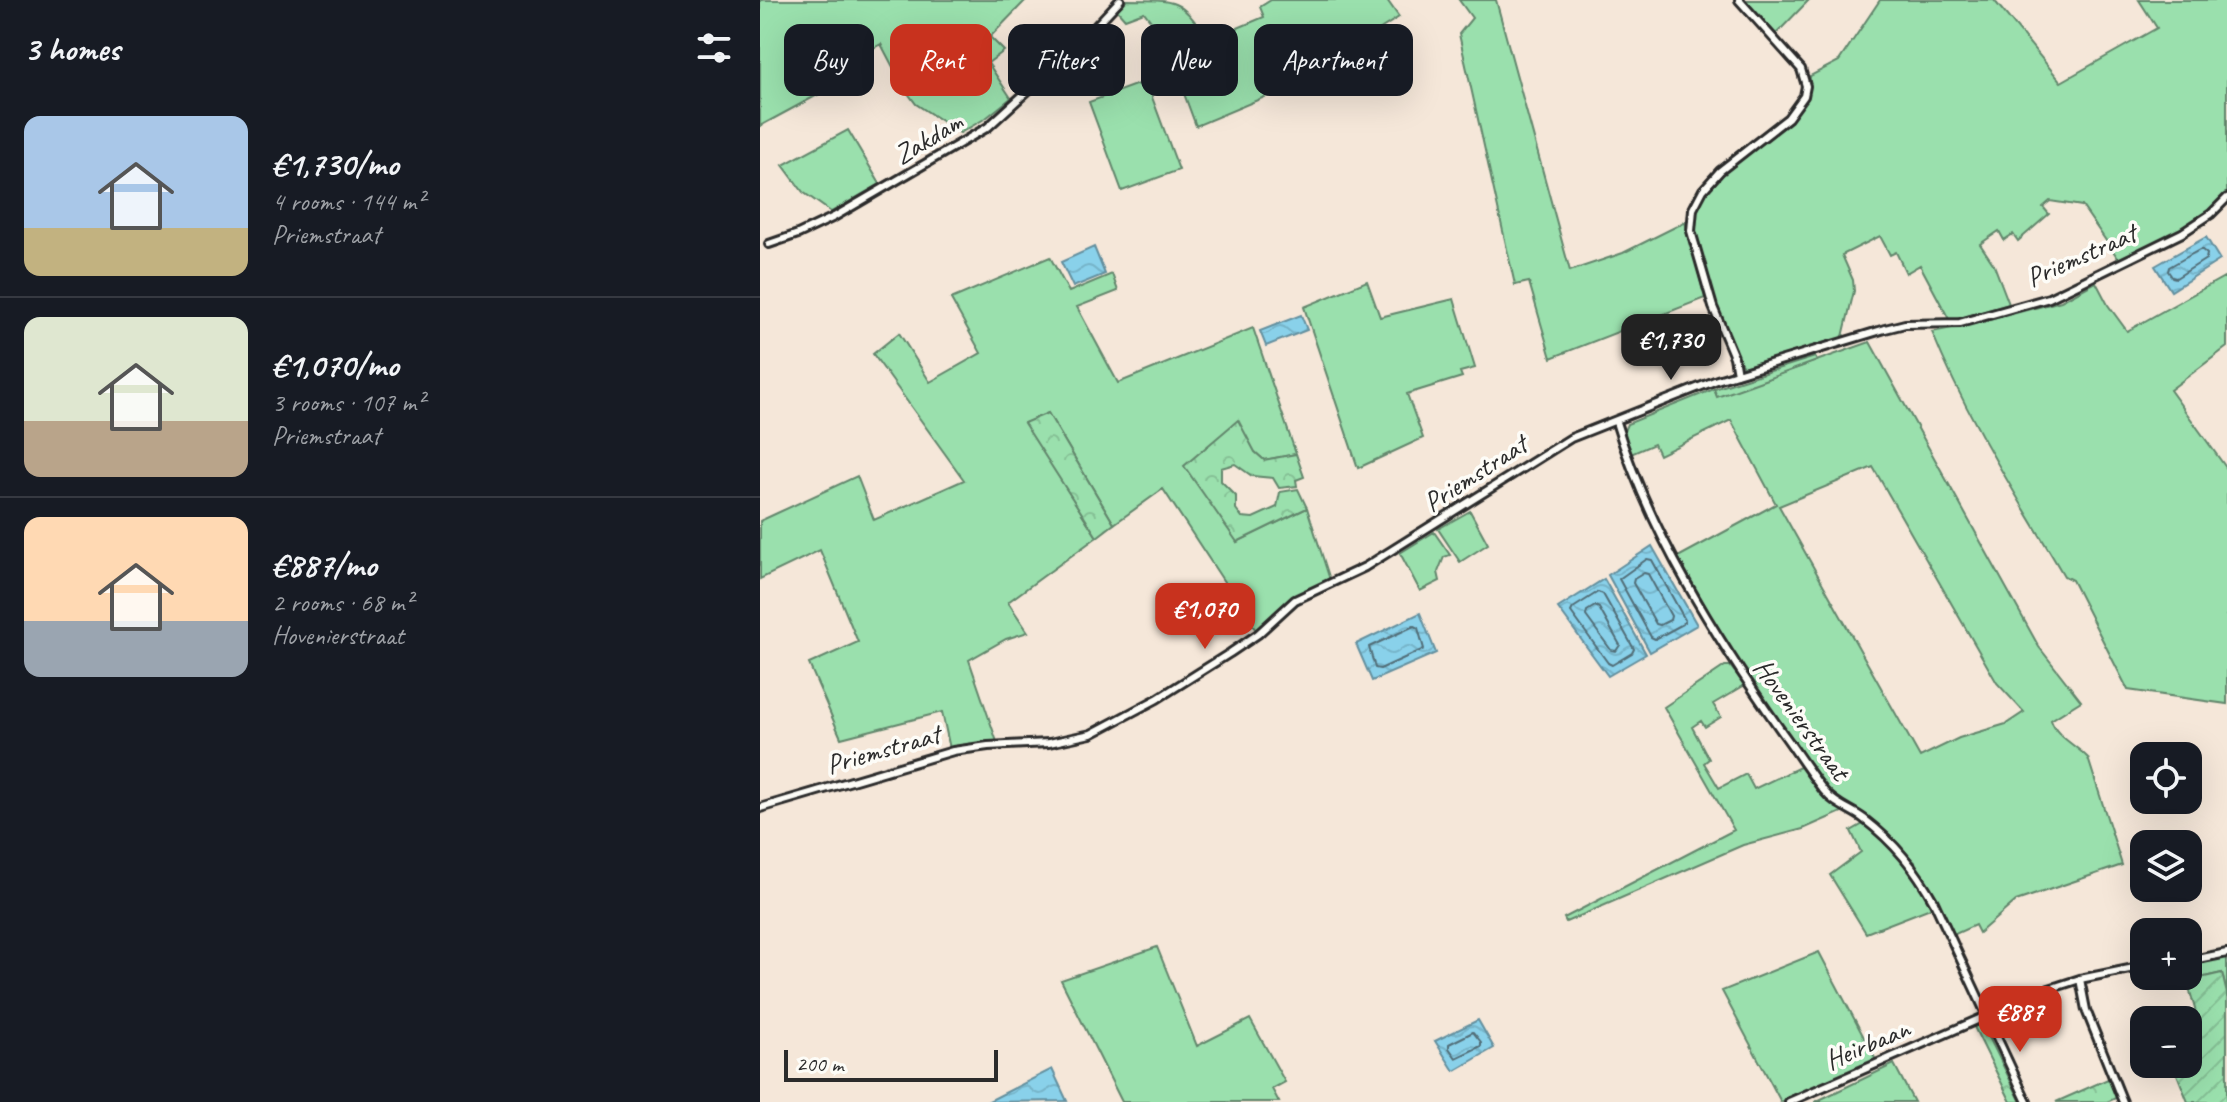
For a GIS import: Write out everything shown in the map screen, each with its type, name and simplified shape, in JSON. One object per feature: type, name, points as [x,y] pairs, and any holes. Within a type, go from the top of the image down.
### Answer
[{"type":"street","name":"Zakdam","points":[[769,244],[834,217],[988,127],[1078,45],[1120,0]]},
{"type":"street","points":[[1737,374],[1735,360],[1713,307],[1690,220],[1703,190],[1720,171],[1788,118],[1804,96],[1806,86],[1801,69],[1739,0]]},
{"type":"street","name":"Priemstraat","points":[[760,808],[953,751],[1049,743],[1091,734],[1157,699],[1230,653],[1258,634],[1295,600],[1386,555],[1564,442],[1679,394],[1905,324],[1960,323],[2049,298],[2182,233],[2211,214],[2227,198]]},
{"type":"street","name":"Hovenierstraat","points":[[1616,422],[1649,508],[1730,658],[1830,798],[1882,833],[1917,871],[2027,1102]]},
{"type":"street","points":[[2202,958],[2227,953]]},
{"type":"street","name":"Heirbaan","points":[[1789,1102],[2046,990],[2130,969]]},
{"type":"street","points":[[2080,979],[2086,1010],[2123,1102]]},
{"type":"green space","points":[[760,0],[1026,0],[992,35],[992,24],[890,24],[890,61],[881,44],[874,48],[874,24],[784,24],[784,96],[816,96],[760,126]]},
{"type":"green space","points":[[1127,0],[1169,2],[1184,10],[1196,24],[1153,24],[1144,12],[1125,19],[1117,10]]},
{"type":"green space","points":[[1271,0],[1387,0],[1399,17],[1388,24],[1254,24],[1254,96],[1267,96],[1196,126],[1185,96],[1238,96],[1238,28],[1264,17],[1260,7]]},
{"type":"green space","points":[[1459,0],[1496,0],[1570,271],[1623,253],[1685,222],[1705,298],[1551,358],[1529,282],[1515,285],[1459,34],[1472,18]]},
{"type":"green space","points":[[1743,0],[1809,0],[1776,34]]},
{"type":"green space","points":[[1880,0],[1994,0],[2061,82],[2157,28],[2139,0],[2227,0],[2227,195],[2190,224],[2120,261],[2082,206],[2050,201],[2043,207],[2049,214],[2018,241],[2013,234],[2004,240],[1999,231],[1980,244],[1994,265],[2009,304],[1950,321],[1920,265],[1906,273],[1896,252],[1890,255],[1880,236],[1842,255],[1853,280],[1854,291],[1842,341],[1747,368],[1743,366],[1719,313],[1696,238],[1694,214],[1702,194],[1717,177],[1794,116],[1806,98],[1810,76],[1839,61]]},
{"type":"green space","points":[[992,39],[1004,51],[992,60]]},
{"type":"green space","points":[[992,69],[1011,98],[960,133],[916,104],[910,96],[992,96]]},
{"type":"green space","points":[[1141,83],[1141,96],[1152,96],[1179,170],[1122,191],[1089,102],[1105,96],[1125,96],[1125,89]]},
{"type":"green space","points":[[848,130],[880,184],[831,212],[803,192],[783,165]]},
{"type":"green space","points":[[1050,257],[1069,292],[1112,274],[1118,291],[1077,307],[1118,383],[1253,328],[1296,454],[1264,460],[1255,452],[1202,450],[1237,542],[1307,508],[1330,580],[1291,599],[1257,632],[1163,489],[1114,524],[1048,413],[1025,423],[1097,537],[1008,602],[1028,632],[1006,639],[969,660],[997,742],[950,749],[942,712],[841,738],[809,664],[858,642],[820,550],[760,579],[760,521],[857,476],[874,520],[964,480],[873,354],[899,333],[930,382],[981,353],[951,299]]},
{"type":"green space","points":[[2224,277],[2227,280],[2227,347],[2170,390],[2227,469],[2227,704],[2128,690],[2072,580],[2064,576],[1977,426],[1932,332],[2061,301],[2096,282],[2127,331]]},
{"type":"green space","points":[[1367,281],[1380,317],[1454,299],[1475,368],[1460,372],[1462,377],[1407,394],[1423,438],[1358,468],[1304,307]]},
{"type":"green space","points":[[1870,342],[2039,647],[2081,701],[2051,720],[2062,736],[2088,758],[2122,865],[2016,901],[1979,933],[1975,925],[1953,935],[1915,862],[1867,817],[1837,799],[1827,789],[1741,669],[1678,557],[1776,504],[1731,420],[1659,455],[1654,444],[1631,454],[1623,433],[1627,424],[1714,389],[1717,396]],"holes":[[[1873,467],[1997,683],[2024,712],[2006,724],[1959,738],[1920,757],[1779,506]]]},
{"type":"green space","points":[[1815,357],[1817,361],[1717,397],[1714,389]]},
{"type":"green space","points":[[1048,413],[1114,524],[1097,537],[1024,423]]},
{"type":"green space","points":[[1238,420],[1255,452],[1264,460],[1296,454],[1304,477],[1296,480],[1297,486],[1279,488],[1273,478],[1252,476],[1235,464],[1221,468],[1221,481],[1236,496],[1236,509],[1242,517],[1253,518],[1277,507],[1280,492],[1298,489],[1307,508],[1237,542],[1184,466]]},
{"type":"green space","points":[[1470,511],[1488,544],[1460,562],[1438,529]]},
{"type":"green space","points":[[1434,532],[1450,555],[1444,557],[1438,572],[1440,581],[1420,591],[1400,553]]},
{"type":"green space","points":[[1725,666],[1730,666],[1745,685],[1713,704],[1721,717],[1705,727],[1701,721],[1692,727],[1709,759],[1704,763],[1719,788],[1746,774],[1754,789],[1802,766],[1823,794],[1844,811],[1803,829],[1743,845],[1566,922],[1564,918],[1734,830],[1664,707]]},
{"type":"green space","points":[[1865,823],[1901,856],[1933,907],[1866,933],[1830,875],[1861,852],[1851,831]]},
{"type":"green space","points":[[1157,947],[1197,1046],[1250,1019],[1285,1082],[1272,1089],[1279,1102],[1122,1102],[1061,980]]},
{"type":"green space","points":[[1819,952],[1877,1062],[1781,1102],[1722,991]]},
{"type":"green space","points":[[2227,957],[2227,994],[2222,973],[2202,978],[2202,961]]},
{"type":"green space","points":[[2222,973],[2227,994],[2227,1102],[2188,1102],[2179,1078],[2202,1078],[2202,1006],[2194,1006],[2190,990],[2202,990],[2202,978]]},
{"type":"green space","points":[[1982,1023],[2021,1102],[2011,1102],[1974,1027]]},
{"type":"green space","points":[[1894,1064],[1914,1102],[1815,1102]]},
{"type":"green space","points":[[2110,1078],[2118,1097],[2107,1102],[2056,1102]]},
{"type":"water","points":[[2206,237],[2220,260],[2171,291],[2155,266]]},
{"type":"water","points":[[1094,247],[1105,274],[1073,287],[1061,262]]},
{"type":"water","points":[[1301,315],[1307,330],[1266,346],[1260,331]]},
{"type":"water","points":[[1652,546],[1697,625],[1650,652],[1608,575]]},
{"type":"water","points":[[1604,579],[1646,654],[1608,676],[1558,608]]},
{"type":"water","points":[[1420,613],[1436,653],[1372,681],[1356,644]]},
{"type":"water","points":[[1478,1020],[1494,1048],[1454,1071],[1435,1041]]},
{"type":"water","points":[[1052,1069],[1067,1101],[987,1102]]}]
